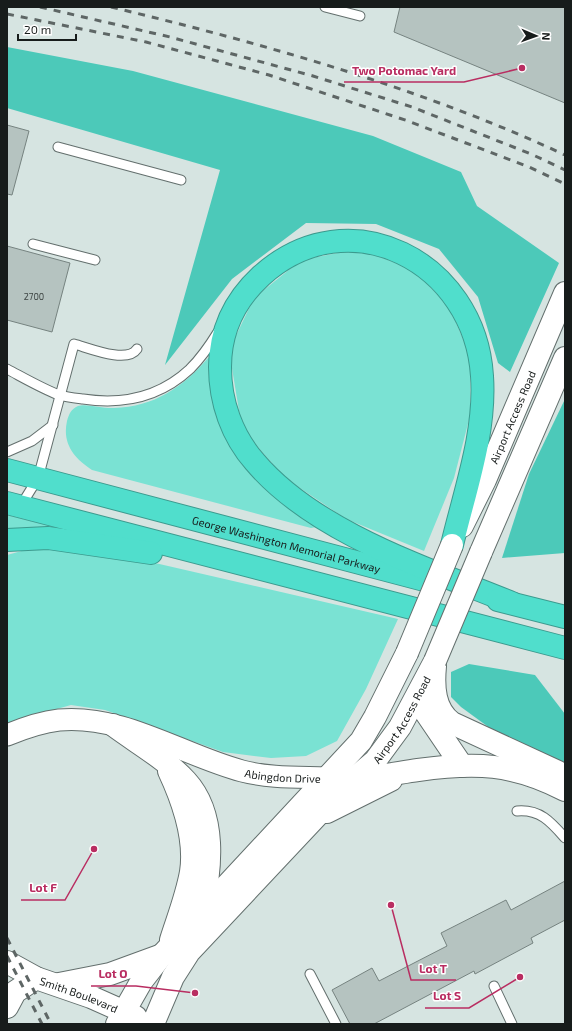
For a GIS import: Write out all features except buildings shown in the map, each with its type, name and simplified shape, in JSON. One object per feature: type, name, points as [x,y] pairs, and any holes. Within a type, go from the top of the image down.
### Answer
[{"type":"highway","points":[[452,545],[482,416],[482,373],[471,327],[462,307],[436,274],[416,260],[397,250],[377,244],[338,242],[318,244],[297,251],[279,262],[251,285],[228,319],[220,352],[220,388],[224,407],[243,446],[256,463],[292,498],[339,527],[404,559],[512,603]]},
{"type":"highway","name":"George Washington Memorial Parkway","points":[[7,470],[565,617]]},
{"type":"highway","points":[[13,505],[565,648]]},
{"type":"highway","points":[[7,540],[29,538],[70,540],[118,549],[230,562]]},
{"type":"main road","name":"Airport Access Road","points":[[120,1020],[141,982],[165,951],[360,741],[381,706],[407,652],[452,545],[485,480],[565,293]]},
{"type":"main road","name":"Airport Access Road","points":[[153,1023],[170,982],[189,952],[353,778],[375,762],[418,696],[435,660],[565,358]]},
{"type":"main road","points":[[407,652],[418,696],[429,719],[462,766]]},
{"type":"main road","points":[[435,660],[435,690],[438,707],[446,719],[452,724],[546,765],[565,777]]},
{"type":"main road","points":[[113,725],[178,774],[193,790],[198,800],[206,825],[209,841],[209,875],[202,910]]},
{"type":"main road","points":[[59,985],[110,974],[165,951],[188,886],[192,861],[189,832],[181,801],[165,763]]},
{"type":"main road","name":"Abingdon Drive","points":[[326,778],[353,778],[462,766],[508,768],[533,775],[565,790]]},
{"type":"main road","points":[[314,818],[407,772]]},
{"type":"main road","name":"Smith Boulevard","points":[[7,962],[36,978],[59,985],[120,1020],[153,1023]]},
{"type":"main road","points":[[7,1007],[15,992],[36,978]]},
{"type":"street","name":"Abingdon Drive","points":[[7,734],[33,725],[60,720],[88,720],[113,725],[243,771],[274,776],[326,778]]},
{"type":"lane","points":[[325,7],[360,16]]},
{"type":"lane","points":[[58,147],[180,180]]},
{"type":"lane","points":[[33,244],[96,260]]},
{"type":"lane","points":[[7,369],[37,386],[60,395],[101,402],[143,397],[168,386],[191,368],[228,319]]},
{"type":"lane","points":[[13,505],[38,478],[74,344],[123,356],[135,353],[137,349]]},
{"type":"lane","points":[[7,452],[32,441],[53,425]]},
{"type":"lane","points":[[517,811],[534,812],[543,816],[549,820],[565,838]]},
{"type":"lane","points":[[310,974],[336,1024]]},
{"type":"lane","points":[[494,986],[512,1024]]},
{"type":"green space","points":[[7,47],[133,71],[373,136],[461,172],[477,206],[559,263],[510,372],[498,363],[478,297],[439,249],[376,224],[306,223],[232,279],[165,365],[220,170],[7,108]]},
{"type":"green space","points":[[359,249],[414,270],[450,308],[470,356],[470,416],[454,478],[424,551],[346,519],[285,478],[242,429],[229,350],[254,298],[301,260]]},
{"type":"green space","points":[[208,358],[211,358],[213,392],[317,527],[311,528],[92,470],[80,461],[71,450],[66,437],[66,429],[70,414],[76,407],[86,405],[110,408],[128,407],[142,404],[167,394],[188,378]]},
{"type":"green space","points":[[565,399],[565,553],[502,558],[529,474]]},
{"type":"green space","points":[[7,515],[83,534],[7,532]]},
{"type":"green space","points":[[36,547],[142,560],[398,619],[366,689],[337,741],[306,756],[271,758],[223,752],[105,710],[71,705],[17,720],[7,725],[7,555]]},
{"type":"green space","points":[[469,664],[535,675],[565,714],[565,763],[498,734],[461,707],[451,697],[451,672]]},
{"type":"railway","points":[[40,7],[170,37],[313,76],[412,107],[531,154],[565,170]]},
{"type":"railway","points":[[111,7],[284,52],[399,88],[510,131],[565,155]]},
{"type":"railway","points":[[7,14],[146,42],[269,75],[408,121],[529,167],[565,184]]},
{"type":"railway","points":[[7,938],[51,1024]]},
{"type":"railway","points":[[7,956],[42,1024]]},
{"type":"place","name":"Two Potomac Yard","points":[[522,68]]},
{"type":"place","name":"Lot F","points":[[94,849]]},
{"type":"place","name":"Lot T","points":[[391,905]]},
{"type":"place","name":"Lot S","points":[[520,977]]},
{"type":"place","name":"Lot O","points":[[195,993]]}]
